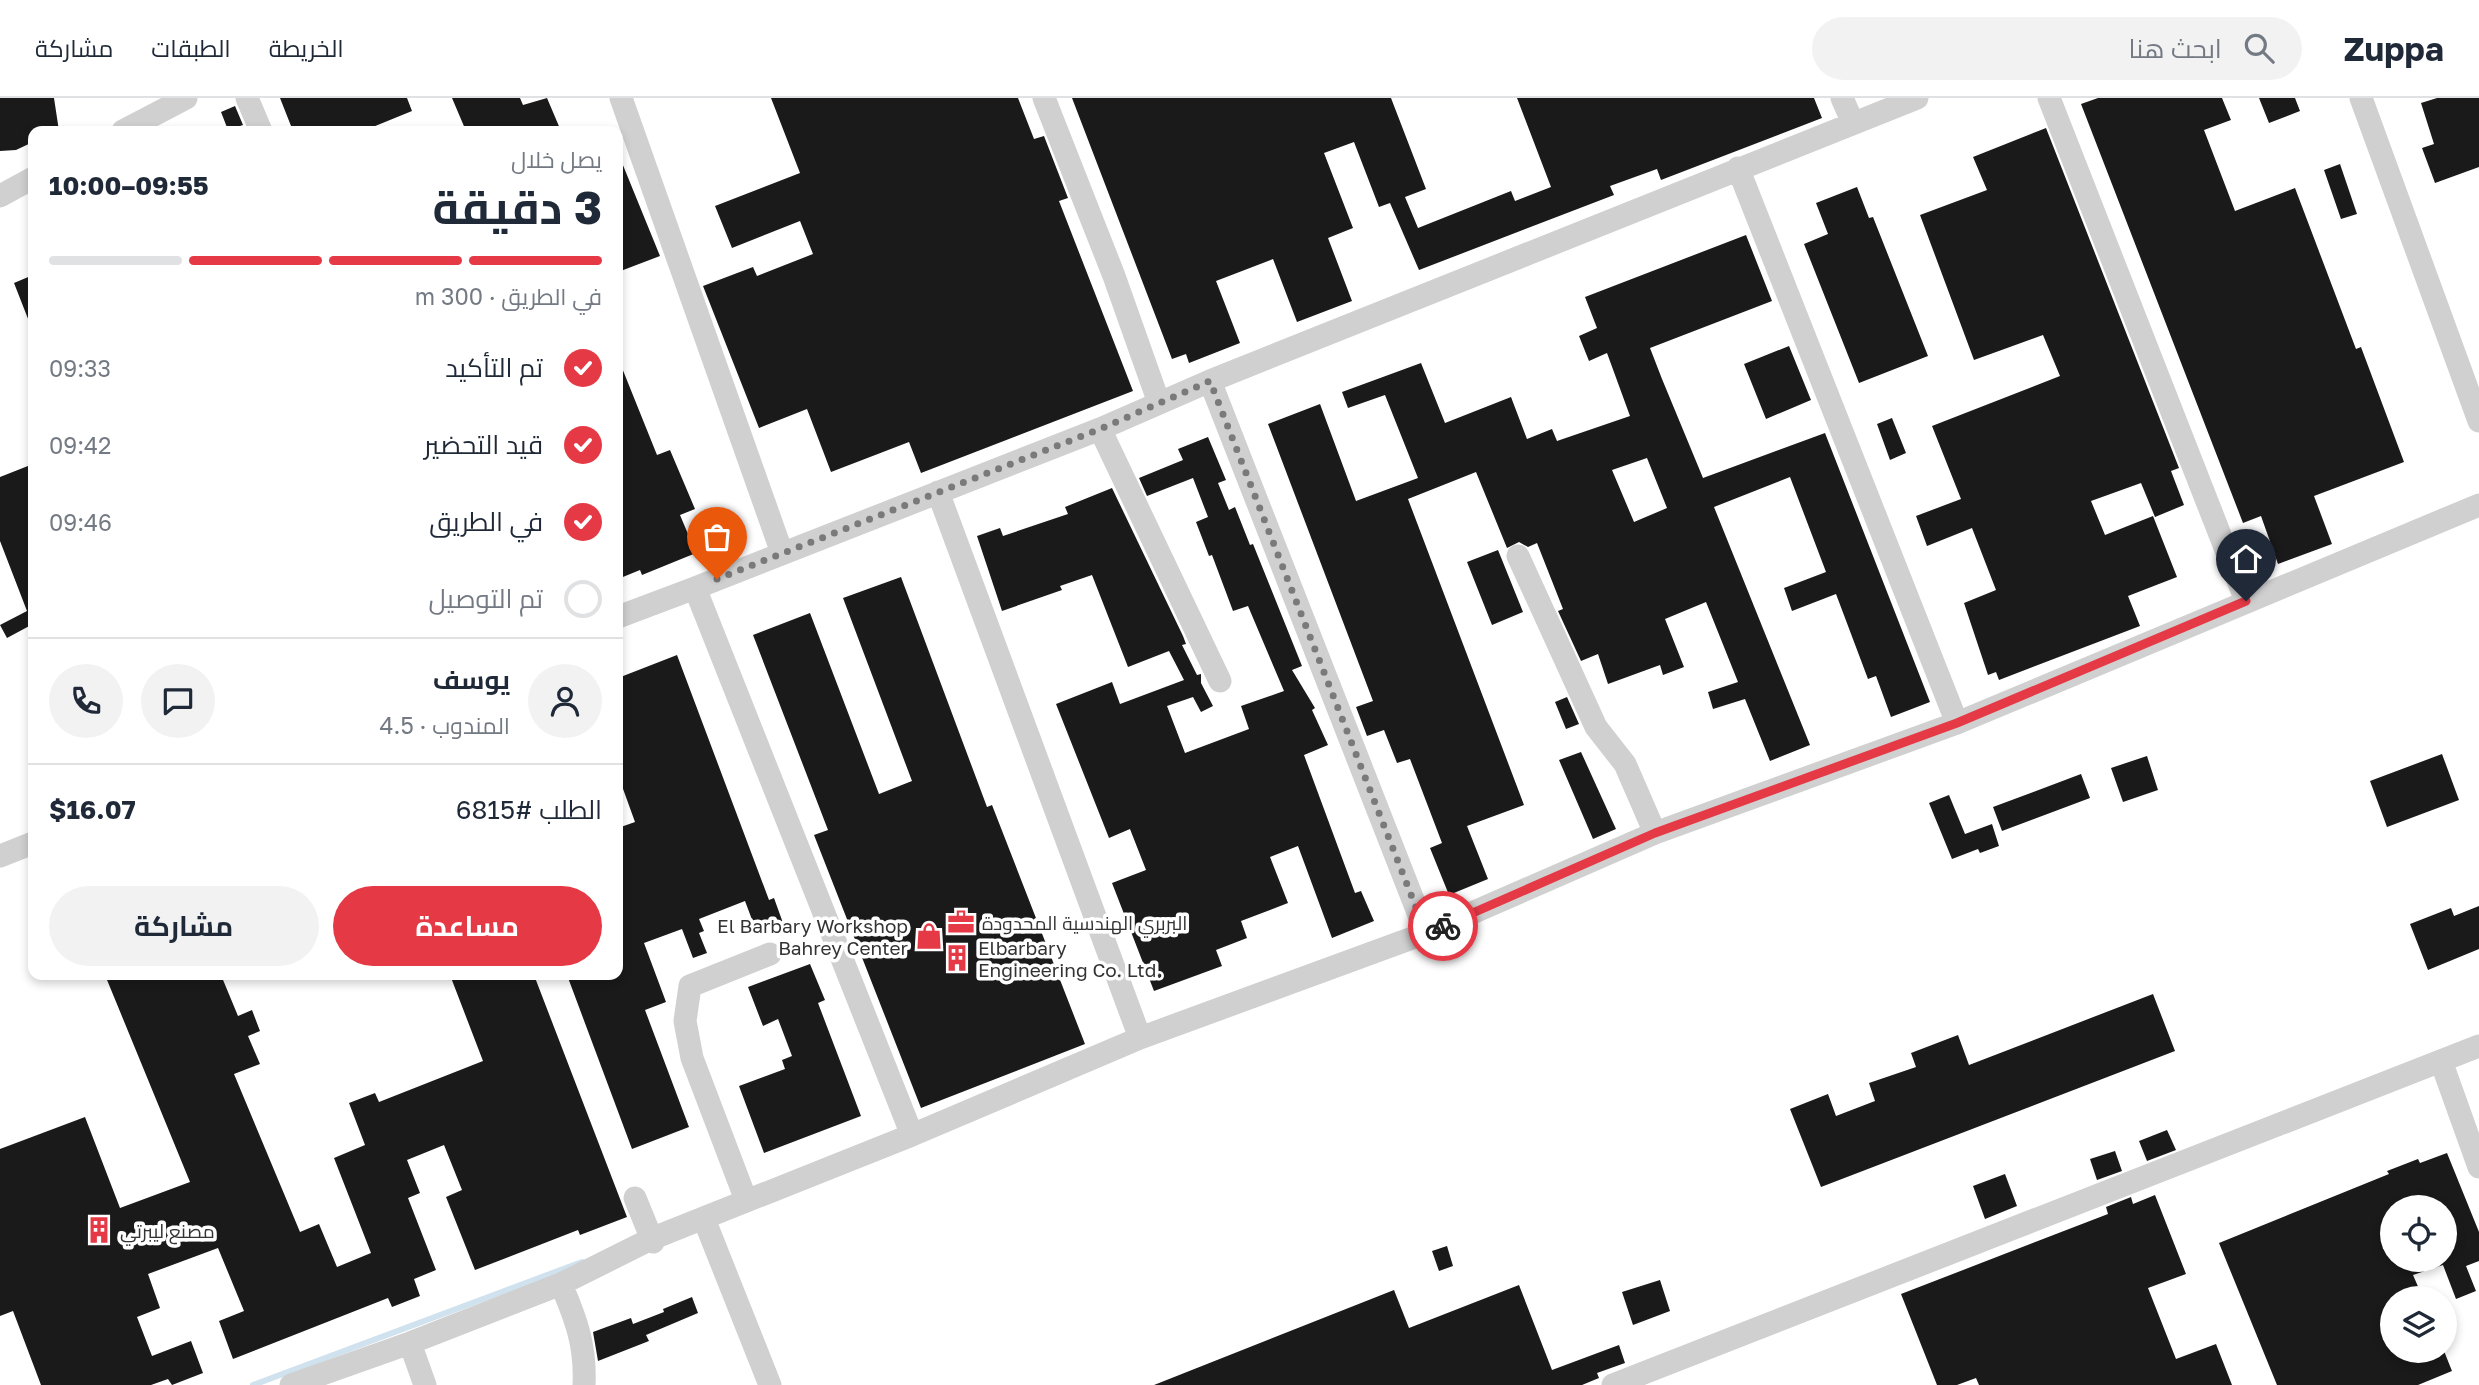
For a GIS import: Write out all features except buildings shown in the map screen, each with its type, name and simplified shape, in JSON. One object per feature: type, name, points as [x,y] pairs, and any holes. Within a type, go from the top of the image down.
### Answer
[{"type":"street","points":[[133,126],[186,98]]},
{"type":"street","points":[[247,98],[259,126]]},
{"type":"street","points":[[621,98],[782,553]]},
{"type":"street","points":[[1044,98],[1114,276],[1159,403]]},
{"type":"street","points":[[1842,98],[1853,123]]},
{"type":"street","points":[[623,615],[1100,429],[1210,381],[1917,98]]},
{"type":"street","points":[[2049,98],[2246,601]]},
{"type":"street","points":[[2361,98],[2479,421]]},
{"type":"street","points":[[1738,168],[1957,723]]},
{"type":"street","points":[[0,196],[28,181]]},
{"type":"street","points":[[1210,381],[1426,933]]},
{"type":"street","points":[[1100,429],[1220,681]]},
{"type":"street","points":[[938,492],[1140,1038]]},
{"type":"street","points":[[291,1385],[410,1343],[561,1284],[746,1199],[912,1135],[1140,1038],[1426,933],[1655,833],[1957,723],[2479,505]]},
{"type":"street","points":[[1518,556],[1596,727],[1625,764],[1655,833]]},
{"type":"street","points":[[695,587],[912,1135]]},
{"type":"street","points":[[0,856],[28,845]]},
{"type":"street","points":[[746,1199],[692,1058],[685,1021],[690,986],[770,954]]},
{"type":"street","points":[[1613,1385],[2479,1045]]},
{"type":"street","points":[[2441,1062],[2479,1167]]},
{"type":"street","points":[[635,1198],[652,1240]]},
{"type":"street","points":[[704,1219],[770,1385]]},
{"type":"street","points":[[561,1284],[581,1331],[586,1356],[584,1385]]},
{"type":"street","points":[[410,1343],[425,1385]]},
{"type":"waterway","points":[[253,1385],[582,1262]]},
{"type":"way so far","points":[[717,579],[1100,429],[1210,381],[1426,933],[1443,926]]},
{"type":"place","name":"البربري الهندسية المحدودة","points":[[961,922]]},
{"type":"place","name":"El Barbary Workshop Bahrey Center","points":[[929,936]]},
{"type":"place","name":"Elbarbary Engineering Co. Ltd.","points":[[957,958]]},
{"type":"place","name":"مصنع ليبرتي","points":[[99,1230]]},
{"type":"route","points":[[1443,926],[1655,833],[1957,723],[2246,601]]}]
